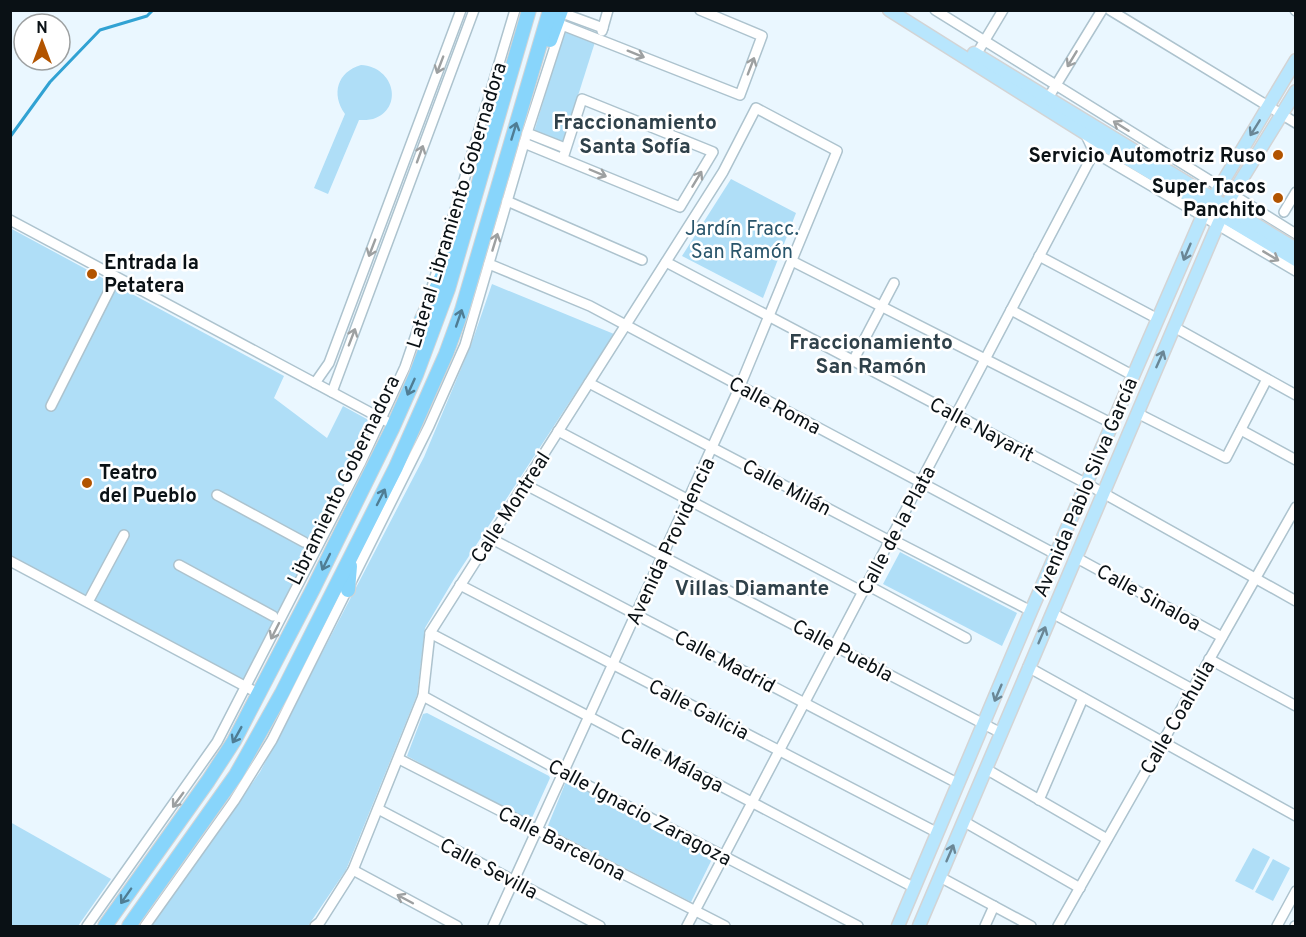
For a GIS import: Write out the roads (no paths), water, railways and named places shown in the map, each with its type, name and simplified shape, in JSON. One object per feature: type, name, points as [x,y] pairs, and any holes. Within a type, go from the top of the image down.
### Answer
[{"type":"highway","name":"Libramiento Gobernadora","points":[[105,927],[234,741],[253,690],[437,321],[529,10]]},
{"type":"highway","name":"Libramiento Gobernadora","points":[[129,927],[236,775],[282,693],[396,467],[447,354],[550,10]]},
{"type":"highway","points":[[534,68],[564,12]]},
{"type":"highway","points":[[421,321],[465,229]]},
{"type":"highway","points":[[348,590],[351,556]]},
{"type":"main road","points":[[889,10],[1045,103],[1099,142],[1296,260]]},
{"type":"main road","points":[[904,10],[976,55],[1099,142]]},
{"type":"main road","name":"Avenida Pablo Silva García","points":[[898,927],[1207,207],[1296,60]]},
{"type":"main road","name":"Avenida Pablo Silva García","points":[[919,927],[1222,216],[1232,195],[1296,91]]},
{"type":"main road","points":[[1222,216],[1296,249]]},
{"type":"street","points":[[315,383],[329,363],[461,10]]},
{"type":"street","points":[[332,392],[474,10]]},
{"type":"street","name":"Lateral Libramiento Gobernadora","points":[[388,422],[515,10]]},
{"type":"street","points":[[599,39],[608,10]]},
{"type":"street","points":[[562,25],[740,95],[762,36],[700,10]]},
{"type":"street","points":[[934,10],[1296,234]]},
{"type":"street","points":[[976,55],[1003,10]]},
{"type":"street","points":[[1045,103],[1102,10]]},
{"type":"street","points":[[1110,10],[1296,123]]},
{"type":"street","points":[[145,927],[234,801],[272,740],[429,426],[460,355],[562,25],[564,12],[603,28]]},
{"type":"street","points":[[429,95],[440,99]]},
{"type":"street","points":[[527,133],[564,153],[680,207],[713,152],[582,99],[564,153]]},
{"type":"street","name":"Calle Montreal","points":[[321,925],[353,870],[423,696],[430,633],[723,172],[756,108],[837,151]]},
{"type":"street","points":[[1099,142],[1222,216],[1296,271]]},
{"type":"street","name":"Calle de la Plata","points":[[687,927],[1099,142]]},
{"type":"street","points":[[524,143],[564,153]]},
{"type":"street","name":"Avenida Providencia","points":[[493,927],[740,386],[837,151]]},
{"type":"street","points":[[1284,212],[1296,192]]},
{"type":"street","points":[[507,201],[642,260]]},
{"type":"street","points":[[384,218],[395,222]]},
{"type":"street","points":[[10,220],[388,422]]},
{"type":"street","points":[[1039,256],[1158,319]]},
{"type":"street","points":[[792,261],[1113,424]]},
{"type":"street","name":"Calle Nayarit","points":[[666,262],[1087,484],[1296,601]]},
{"type":"street","name":"Calle Roma","points":[[489,264],[590,306],[1057,555]]},
{"type":"street","points":[[51,406],[116,276]]},
{"type":"street","points":[[854,361],[894,283]]},
{"type":"street","points":[[1011,310],[1134,376]]},
{"type":"street","points":[[1174,327],[1296,395]]},
{"type":"street","points":[[1137,412],[1226,458],[1267,379]]},
{"type":"street","name":"Calle Milán","points":[[589,383],[890,540],[1032,611]]},
{"type":"street","points":[[1241,430],[1296,460]]},
{"type":"street","points":[[558,431],[688,500],[966,638]]},
{"type":"street","name":"Calle Puebla","points":[[524,484],[1001,733]]},
{"type":"street","points":[[217,495],[304,542]]},
{"type":"street","name":"Calle Coahuila","points":[[1058,927],[1296,507]]},
{"type":"street","points":[[88,602],[124,535]]},
{"type":"street","name":"Calle Madrid","points":[[490,538],[959,784]]},
{"type":"street","name":"Calle Sinaloa","points":[[1076,557],[1222,637]]},
{"type":"street","points":[[10,561],[253,690],[199,771],[87,927]]},
{"type":"street","points":[[179,565],[273,616]]},
{"type":"street","name":"Calle Galicia","points":[[460,585],[938,833]]},
{"type":"street","points":[[1052,613],[1192,689]]},
{"type":"street","name":"Calle Málaga","points":[[430,633],[915,888]]},
{"type":"street","name":"Calle Sinaloa","points":[[1209,658],[1296,706]]},
{"type":"street","points":[[1028,667],[1296,816]]},
{"type":"street","name":"Calle Ignacio Zaragoza","points":[[423,696],[564,773],[858,927]]},
{"type":"street","points":[[1039,800],[1083,698]]},
{"type":"street","name":"Calle Barcelona","points":[[399,759],[725,927]]},
{"type":"street","points":[[986,769],[1107,839]]},
{"type":"street","name":"Calle Sevilla","points":[[378,809],[600,927]]},
{"type":"street","points":[[963,821],[1080,888]]},
{"type":"street","points":[[353,870],[457,927]]},
{"type":"street","points":[[940,877],[1031,927]]},
{"type":"street","points":[[1277,927],[1296,891]]},
{"type":"street","points":[[985,927],[994,906]]},
{"type":"waterway","points":[[10,137],[50,82],[100,30],[147,16],[153,10]]},
{"type":"place","name":"Servicio Automotriz Ruso","points":[[1278,155]]},
{"type":"place","name":"Super Tacos Panchito","points":[[1278,198]]},
{"type":"place","name":"Entrada la Petatera","points":[[92,274]]},
{"type":"place","name":"Teatro del Pueblo","points":[[87,483]]},
{"type":"district","name":"Fraccionamiento Santa Sofía","points":[[635,134]]},
{"type":"district","name":"Fraccionamiento San Ramón","points":[[871,354]]},
{"type":"district","name":"Villas Diamante","points":[[752,588]]},
{"type":"park label","name":"Jardín Fracc. San Ramón","points":[[742,240]]}]
